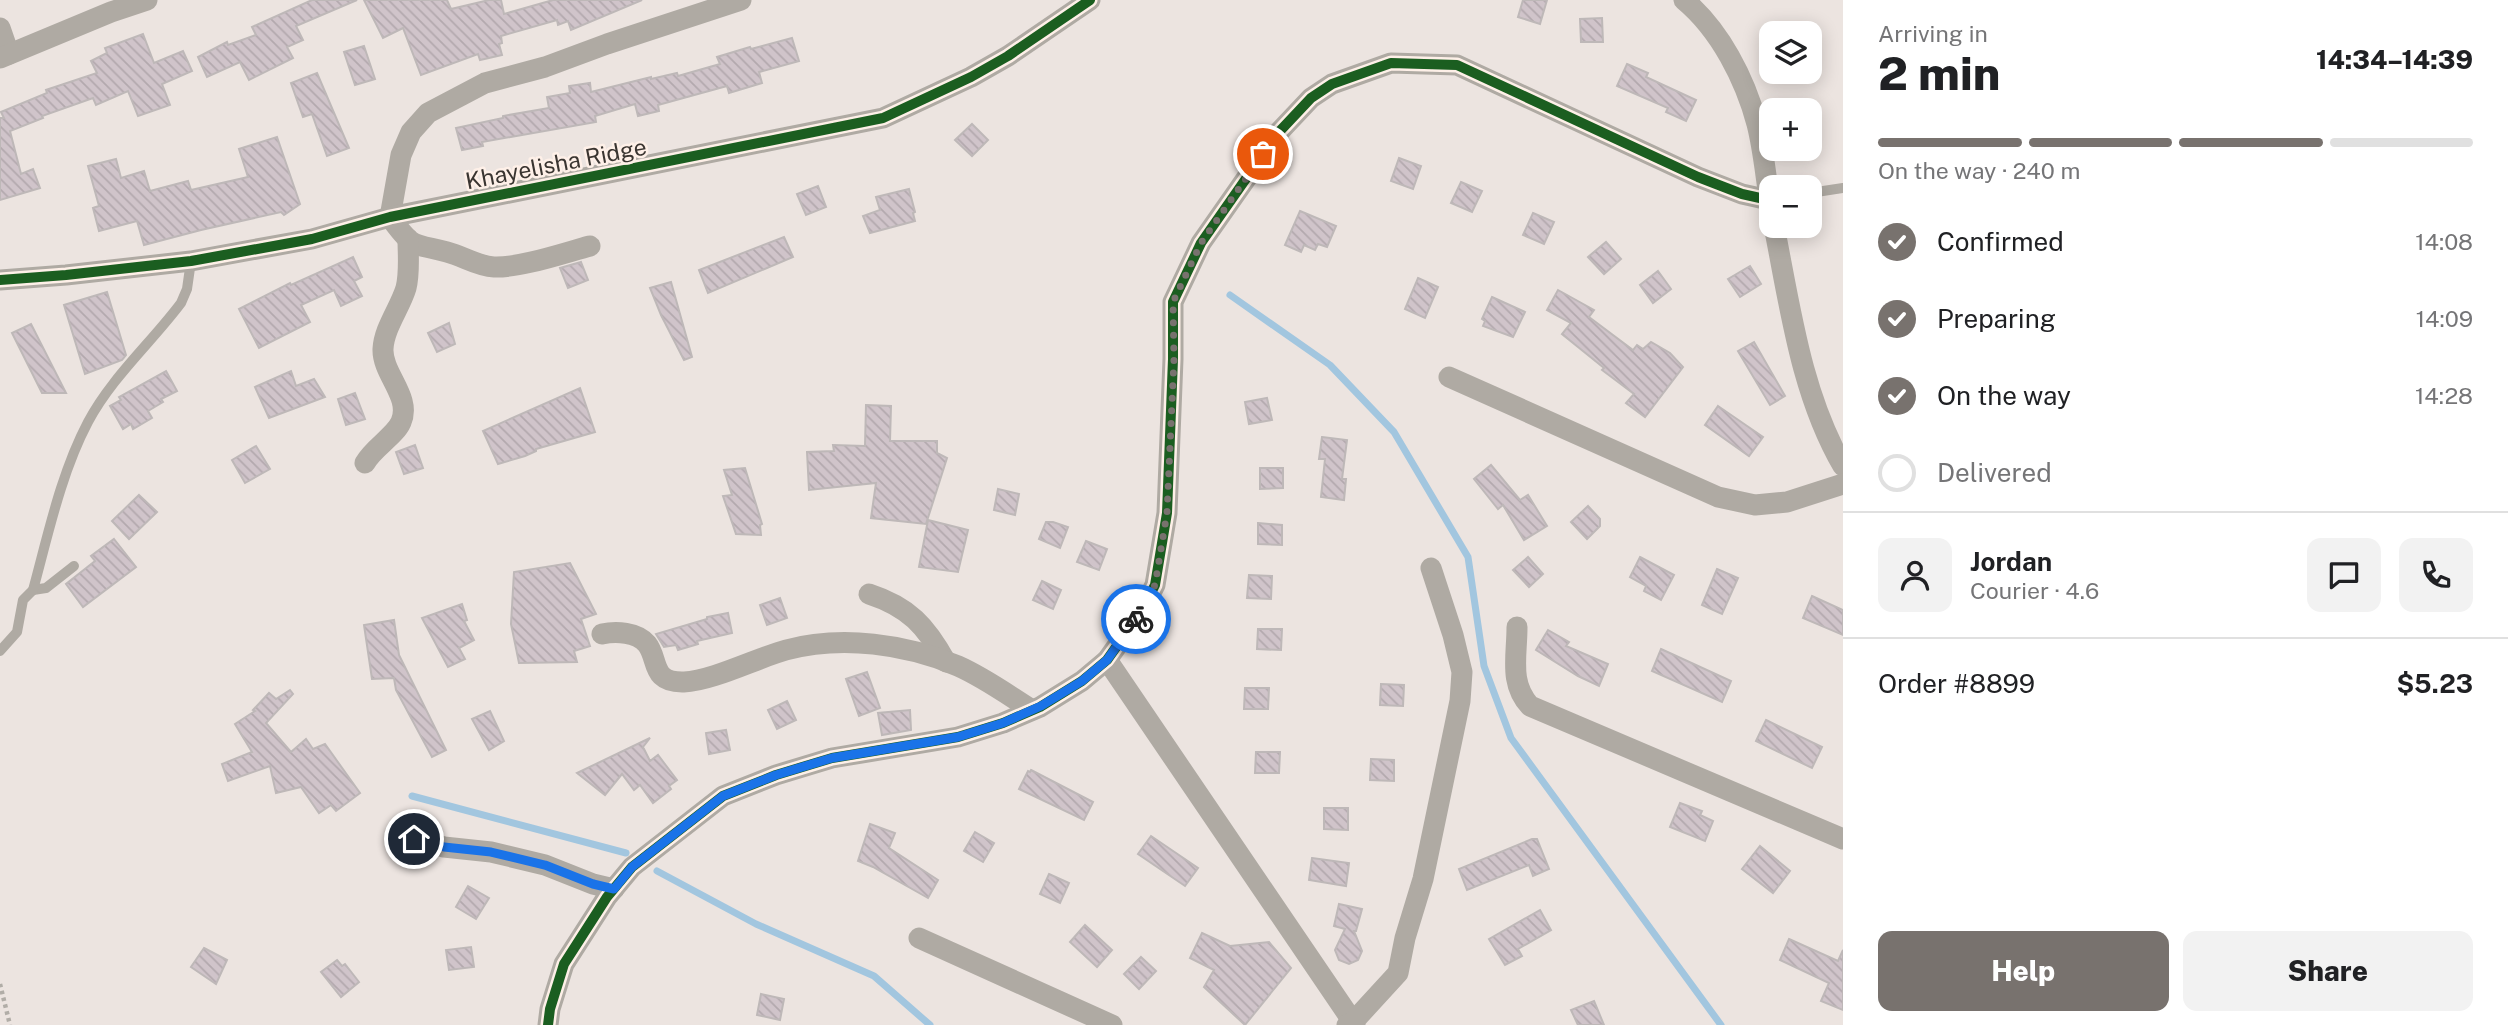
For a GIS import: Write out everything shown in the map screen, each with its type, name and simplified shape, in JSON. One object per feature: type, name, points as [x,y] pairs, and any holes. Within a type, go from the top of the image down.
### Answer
[{"type":"street","points":[[0,28],[5,56],[147,0]]},
{"type":"street","points":[[590,246],[537,260],[495,267],[447,252],[416,246],[390,217],[401,155],[411,132],[428,113],[485,83],[544,67],[741,0]]},
{"type":"street","name":"Khayelisha Ridge","points":[[0,279],[66,275],[191,261],[312,239],[390,217],[883,118],[923,102],[1008,56],[1090,0]]},
{"type":"street","points":[[1684,0],[1716,37],[1739,75],[1757,124],[1765,175]]},
{"type":"street","points":[[548,1025],[550,1009],[564,964],[586,926],[614,889],[632,867],[723,796],[776,775],[832,758],[958,737],[1003,723],[1032,710],[1082,681],[1107,660],[1141,611],[1155,585],[1167,513],[1174,359],[1173,302],[1201,243],[1270,144],[1311,98],[1332,84],[1391,63],[1457,65],[1698,177],[1759,199]]},
{"type":"street","points":[[1776,238],[1799,348],[1843,466]]},
{"type":"street","points":[[365,463],[401,422],[403,410],[400,396],[385,361],[383,349],[406,289],[408,239]]},
{"type":"street","points":[[1449,377],[1717,497],[1755,505],[1787,502],[1843,484]]},
{"type":"street","points":[[1107,660],[1352,1024],[1398,973],[1405,938],[1423,879],[1460,701],[1462,672],[1431,568]]},
{"type":"street","points":[[869,594],[901,607],[916,620],[926,630],[946,662]]},
{"type":"street","points":[[1517,627],[1518,661],[1515,679],[1520,695],[1530,706],[1843,839]]},
{"type":"street","points":[[601,634],[628,634],[644,642],[658,672],[667,679],[683,682],[814,644],[884,645],[923,653],[946,662],[992,684],[1032,710]]},
{"type":"street","points":[[414,839],[444,847],[491,852],[545,865],[593,884],[614,889]]},
{"type":"street","points":[[919,938],[1112,1025]]},
{"type":"lane","points":[[1822,191],[1843,188]]},
{"type":"lane","points":[[0,651],[18,632],[23,600],[33,590],[60,496],[88,423],[114,383],[181,303],[187,289],[191,261]]},
{"type":"lane","points":[[33,590],[46,588],[74,566]]},
{"type":"path","points":[[0,984],[10,1025]]},
{"type":"building","points":[[312,0],[357,0],[296,26],[303,40],[287,47],[293,58],[249,80],[240,62],[207,77],[198,57],[227,42],[228,45],[256,35],[252,27]]},
{"type":"building","points":[[364,0],[447,0],[451,9],[489,0],[501,0],[504,14],[553,0],[642,0],[571,30],[568,21],[558,25],[557,20],[501,36],[502,43],[499,44],[502,55],[480,60],[478,54],[421,75],[403,28],[383,38]]},
{"type":"building","points":[[1523,0],[1547,0],[1540,24],[1518,17]]},
{"type":"building","points":[[1602,18],[1603,42],[1581,42],[1580,19]]},
{"type":"building","points":[[143,34],[154,63],[183,51],[192,71],[162,84],[170,105],[138,116],[128,91],[96,105],[93,98],[42,116],[43,118],[10,131],[21,174],[33,169],[40,188],[0,200],[0,118],[4,118],[1,112],[47,93],[46,90],[97,73],[91,61],[107,53],[105,48]]},
{"type":"building","points":[[792,38],[799,61],[759,72],[762,83],[729,93],[727,86],[658,105],[659,111],[638,116],[635,104],[595,116],[596,122],[482,142],[483,146],[462,150],[456,128],[549,108],[547,97],[570,93],[569,86],[590,83],[591,92],[651,77],[677,73],[678,76],[720,64],[717,57]]},
{"type":"building","points":[[364,46],[375,79],[355,85],[344,52]]},
{"type":"building","points":[[1627,64],[1648,73],[1646,77],[1696,100],[1686,121],[1666,112],[1668,108],[1617,86]]},
{"type":"building","points":[[317,73],[349,148],[327,156],[312,114],[303,117],[291,83]]},
{"type":"building","points":[[972,124],[988,140],[972,156],[955,140]]},
{"type":"building","points":[[277,137],[300,204],[284,215],[281,212],[144,245],[137,221],[99,231],[93,208],[99,206],[88,166],[116,159],[121,178],[144,171],[150,191],[188,181],[191,190],[248,177],[239,149]]},
{"type":"building","points":[[1399,158],[1421,166],[1413,189],[1391,181]]},
{"type":"building","points":[[1461,182],[1482,191],[1472,212],[1451,203]]},
{"type":"building","points":[[818,186],[826,207],[806,215],[797,194]]},
{"type":"building","points":[[909,189],[915,221],[870,233],[863,216],[880,210],[876,197]]},
{"type":"building","points":[[1300,211],[1336,226],[1327,247],[1318,244],[1315,250],[1304,245],[1301,252],[1285,245]]},
{"type":"building","points":[[1533,213],[1554,222],[1544,244],[1523,235]]},
{"type":"building","points":[[784,237],[793,257],[708,293],[699,270]]},
{"type":"building","points":[[1606,242],[1621,259],[1604,274],[1588,257]]},
{"type":"building","points":[[353,257],[362,277],[354,281],[362,296],[341,306],[334,290],[301,305],[310,322],[259,348],[239,309],[290,283],[291,285]]},
{"type":"building","points":[[581,262],[588,280],[568,288],[560,268]]},
{"type":"building","points":[[1750,266],[1761,284],[1740,297],[1728,279]]},
{"type":"building","points":[[1658,271],[1671,289],[1653,303],[1640,285]]},
{"type":"building","points":[[1418,278],[1438,287],[1425,318],[1405,309]]},
{"type":"building","points":[[671,282],[692,357],[684,360],[650,288]]},
{"type":"building","points":[[1558,290],[1594,310],[1589,317],[1633,350],[1637,345],[1643,349],[1651,342],[1670,353],[1683,367],[1645,417],[1626,403],[1634,394],[1562,334],[1571,323],[1547,310]]},
{"type":"building","points":[[107,292],[126,355],[122,360],[85,374],[64,305]]},
{"type":"building","points":[[1492,297],[1525,312],[1513,337],[1483,326],[1485,321],[1482,319]]},
{"type":"building","points":[[449,323],[455,344],[437,352],[428,333]]},
{"type":"building","points":[[31,324],[66,393],[42,393],[12,333]]},
{"type":"building","points":[[1754,342],[1785,396],[1770,405],[1738,351]]},
{"type":"building","points":[[166,371],[177,391],[161,399],[163,402],[148,411],[152,418],[133,429],[131,424],[123,429],[110,406],[121,400],[119,397]]},
{"type":"building","points":[[291,371],[296,386],[314,379],[325,397],[269,418],[255,387]]},
{"type":"building","points":[[580,388],[595,432],[536,449],[525,456],[498,464],[483,431]]},
{"type":"building","points":[[355,393],[365,419],[346,425],[338,399]]},
{"type":"building","points":[[1267,398],[1272,420],[1249,424],[1245,402]]},
{"type":"building","points":[[866,405],[891,406],[890,441],[937,441],[937,453],[947,458],[926,524],[871,518],[876,483],[809,490],[807,452],[834,451],[833,445],[865,446]]},
{"type":"building","points":[[1718,406],[1763,437],[1749,456],[1705,425]]},
{"type":"building","points":[[1322,437],[1347,440],[1342,479],[1346,479],[1344,500],[1321,497],[1325,459],[1319,459]]},
{"type":"building","points":[[415,445],[423,468],[404,474],[396,452]]},
{"type":"building","points":[[256,446],[270,469],[245,483],[232,460]]},
{"type":"building","points":[[1491,465],[1520,500],[1528,495],[1547,526],[1524,540],[1503,505],[1498,509],[1474,479]]},
{"type":"building","points":[[745,468],[762,524],[761,535],[736,534],[723,496],[732,495],[724,470]]},
{"type":"building","points":[[1260,468],[1283,468],[1283,488],[1260,489]]},
{"type":"building","points":[[998,489],[1019,494],[1015,515],[994,510]]},
{"type":"building","points":[[139,495],[157,512],[129,539],[112,521]]},
{"type":"building","points":[[1588,506],[1600,519],[1600,526],[1587,539],[1571,522]]},
{"type":"building","points":[[928,520],[968,530],[958,572],[919,567]]},
{"type":"building","points":[[1046,522],[1068,527],[1060,548],[1039,539]]},
{"type":"building","points":[[1258,523],[1282,525],[1282,545],[1258,544]]},
{"type":"building","points":[[114,539],[136,567],[83,607],[66,584],[95,561],[91,556]]},
{"type":"building","points":[[1086,541],[1107,549],[1099,570],[1077,562]]},
{"type":"building","points":[[1528,557],[1543,574],[1529,587],[1513,570]]},
{"type":"building","points":[[1640,557],[1674,575],[1661,600],[1644,591],[1646,586],[1630,577]]},
{"type":"building","points":[[570,563],[596,614],[581,619],[590,646],[574,651],[577,662],[519,663],[511,624],[514,572]]},
{"type":"building","points":[[1717,569],[1738,578],[1722,614],[1702,605]]},
{"type":"building","points":[[1249,575],[1272,576],[1271,599],[1247,598]]},
{"type":"building","points":[[1042,581],[1061,590],[1053,609],[1033,600]]},
{"type":"building","points":[[1812,596],[1843,610],[1843,635],[1803,618]]},
{"type":"building","points":[[780,598],[787,618],[767,625],[760,605]]},
{"type":"building","points":[[462,604],[467,620],[464,621],[474,640],[459,648],[465,659],[448,667],[422,618]]},
{"type":"building","points":[[728,613],[732,633],[697,641],[698,644],[678,650],[676,645],[664,647],[656,634],[707,617]]},
{"type":"building","points":[[394,620],[399,655],[446,750],[432,757],[396,690],[394,678],[372,679],[364,625]]},
{"type":"building","points":[[1258,629],[1282,629],[1281,650],[1257,649]]},
{"type":"building","points":[[1548,630],[1569,642],[1566,646],[1608,664],[1599,686],[1536,650]]},
{"type":"building","points":[[1661,649],[1731,681],[1722,702],[1652,671]]},
{"type":"building","points":[[867,672],[880,708],[859,716],[846,679]]},
{"type":"building","points":[[1381,684],[1404,685],[1403,706],[1380,705]]},
{"type":"building","points":[[1245,688],[1269,688],[1268,709],[1244,709]]},
{"type":"building","points":[[290,690],[293,694],[266,723],[291,752],[306,739],[313,749],[325,744],[360,793],[336,811],[331,805],[319,813],[301,787],[276,793],[270,766],[228,781],[222,764],[252,752],[235,724],[255,711],[253,710],[269,693],[276,699]]},
{"type":"building","points":[[787,701],[796,720],[777,729],[768,710]]},
{"type":"building","points":[[910,710],[911,730],[882,735],[878,713]]},
{"type":"building","points":[[490,711],[504,741],[489,750],[472,719]]},
{"type":"building","points":[[1766,720],[1822,747],[1812,768],[1756,741]]},
{"type":"building","points":[[726,730],[730,750],[709,754],[706,733]]},
{"type":"building","points":[[650,738],[643,747],[650,761],[658,755],[677,780],[669,786],[671,789],[653,803],[640,785],[634,790],[622,774],[605,795],[577,773]]},
{"type":"building","points":[[1256,752],[1280,752],[1279,773],[1255,773]]},
{"type":"building","points":[[1371,759],[1394,760],[1394,781],[1370,780]]},
{"type":"building","points":[[1031,770],[1093,802],[1084,820],[1019,789]]},
{"type":"building","points":[[1680,803],[1702,811],[1700,815],[1713,821],[1705,841],[1670,827]]},
{"type":"building","points":[[1324,808],[1348,808],[1348,830],[1324,829]]},
{"type":"building","points":[[870,824],[895,833],[889,848],[938,880],[928,898],[858,861]]},
{"type":"building","points":[[975,832],[994,843],[983,862],[964,851]]},
{"type":"building","points":[[1151,836],[1198,868],[1185,886],[1138,854]]},
{"type":"building","points":[[1537,839],[1549,869],[1533,876],[1529,865],[1467,890],[1459,869]]},
{"type":"building","points":[[1760,846],[1790,871],[1773,893],[1742,869]]},
{"type":"building","points":[[1312,858],[1349,863],[1346,886],[1309,880]]},
{"type":"building","points":[[1049,874],[1069,883],[1060,903],[1040,894]]},
{"type":"building","points":[[468,886],[489,898],[476,919],[456,907]]},
{"type":"building","points":[[1339,904],[1362,909],[1354,931],[1362,951],[1358,960],[1349,964],[1339,960],[1335,950],[1345,929],[1334,926]]},
{"type":"building","points":[[1540,910],[1551,930],[1518,949],[1522,956],[1505,965],[1489,939]]},
{"type":"building","points":[[1085,925],[1112,950],[1097,967],[1070,942]]},
{"type":"building","points":[[1202,933],[1230,946],[1269,942],[1291,968],[1245,1025],[1204,987],[1214,970],[1190,958]]},
{"type":"building","points":[[1789,939],[1838,961],[1843,950],[1843,1010],[1821,1001],[1829,983],[1780,960]]},
{"type":"building","points":[[471,947],[474,967],[449,970],[446,950]]},
{"type":"building","points":[[204,948],[227,960],[216,984],[191,967]]},
{"type":"building","points":[[1141,957],[1156,971],[1139,989],[1124,974]]},
{"type":"building","points":[[337,960],[342,966],[345,964],[359,982],[341,997],[321,972]]},
{"type":"building","points":[[761,994],[784,999],[780,1020],[757,1015]]},
{"type":"building","points":[[1594,1001],[1604,1025],[1578,1025],[1571,1010]]},
{"type":"waterway","points":[[1230,295],[1330,365],[1394,432],[1468,557],[1484,666],[1511,738],[1721,1025]]},
{"type":"waterway","points":[[412,796],[626,853]]},
{"type":"waterway","points":[[657,871],[756,924],[874,976],[930,1025]]},
{"type":"cycle path","points":[[0,280],[191,261],[312,239],[390,217],[883,118],[971,77],[1008,56],[1090,0]]},
{"type":"cycle path","points":[[548,1025],[550,1009],[564,964],[607,897],[632,867],[723,796],[776,775],[832,758],[958,737],[1003,723],[1040,707],[1082,681],[1107,660],[1141,612],[1155,585],[1167,513],[1173,302],[1201,243],[1278,133],[1311,98],[1332,84],[1391,63],[1457,65],[1698,177],[1759,198]]},
{"type":"way so far","points":[[1136,619],[1155,585],[1167,513],[1174,359],[1173,302],[1201,243],[1263,154]]},
{"type":"route","points":[[414,839],[444,847],[491,852],[545,865],[593,884],[614,889],[632,867],[723,796],[776,775],[832,758],[958,737],[1003,723],[1041,706],[1082,681],[1107,660],[1136,619]]}]
